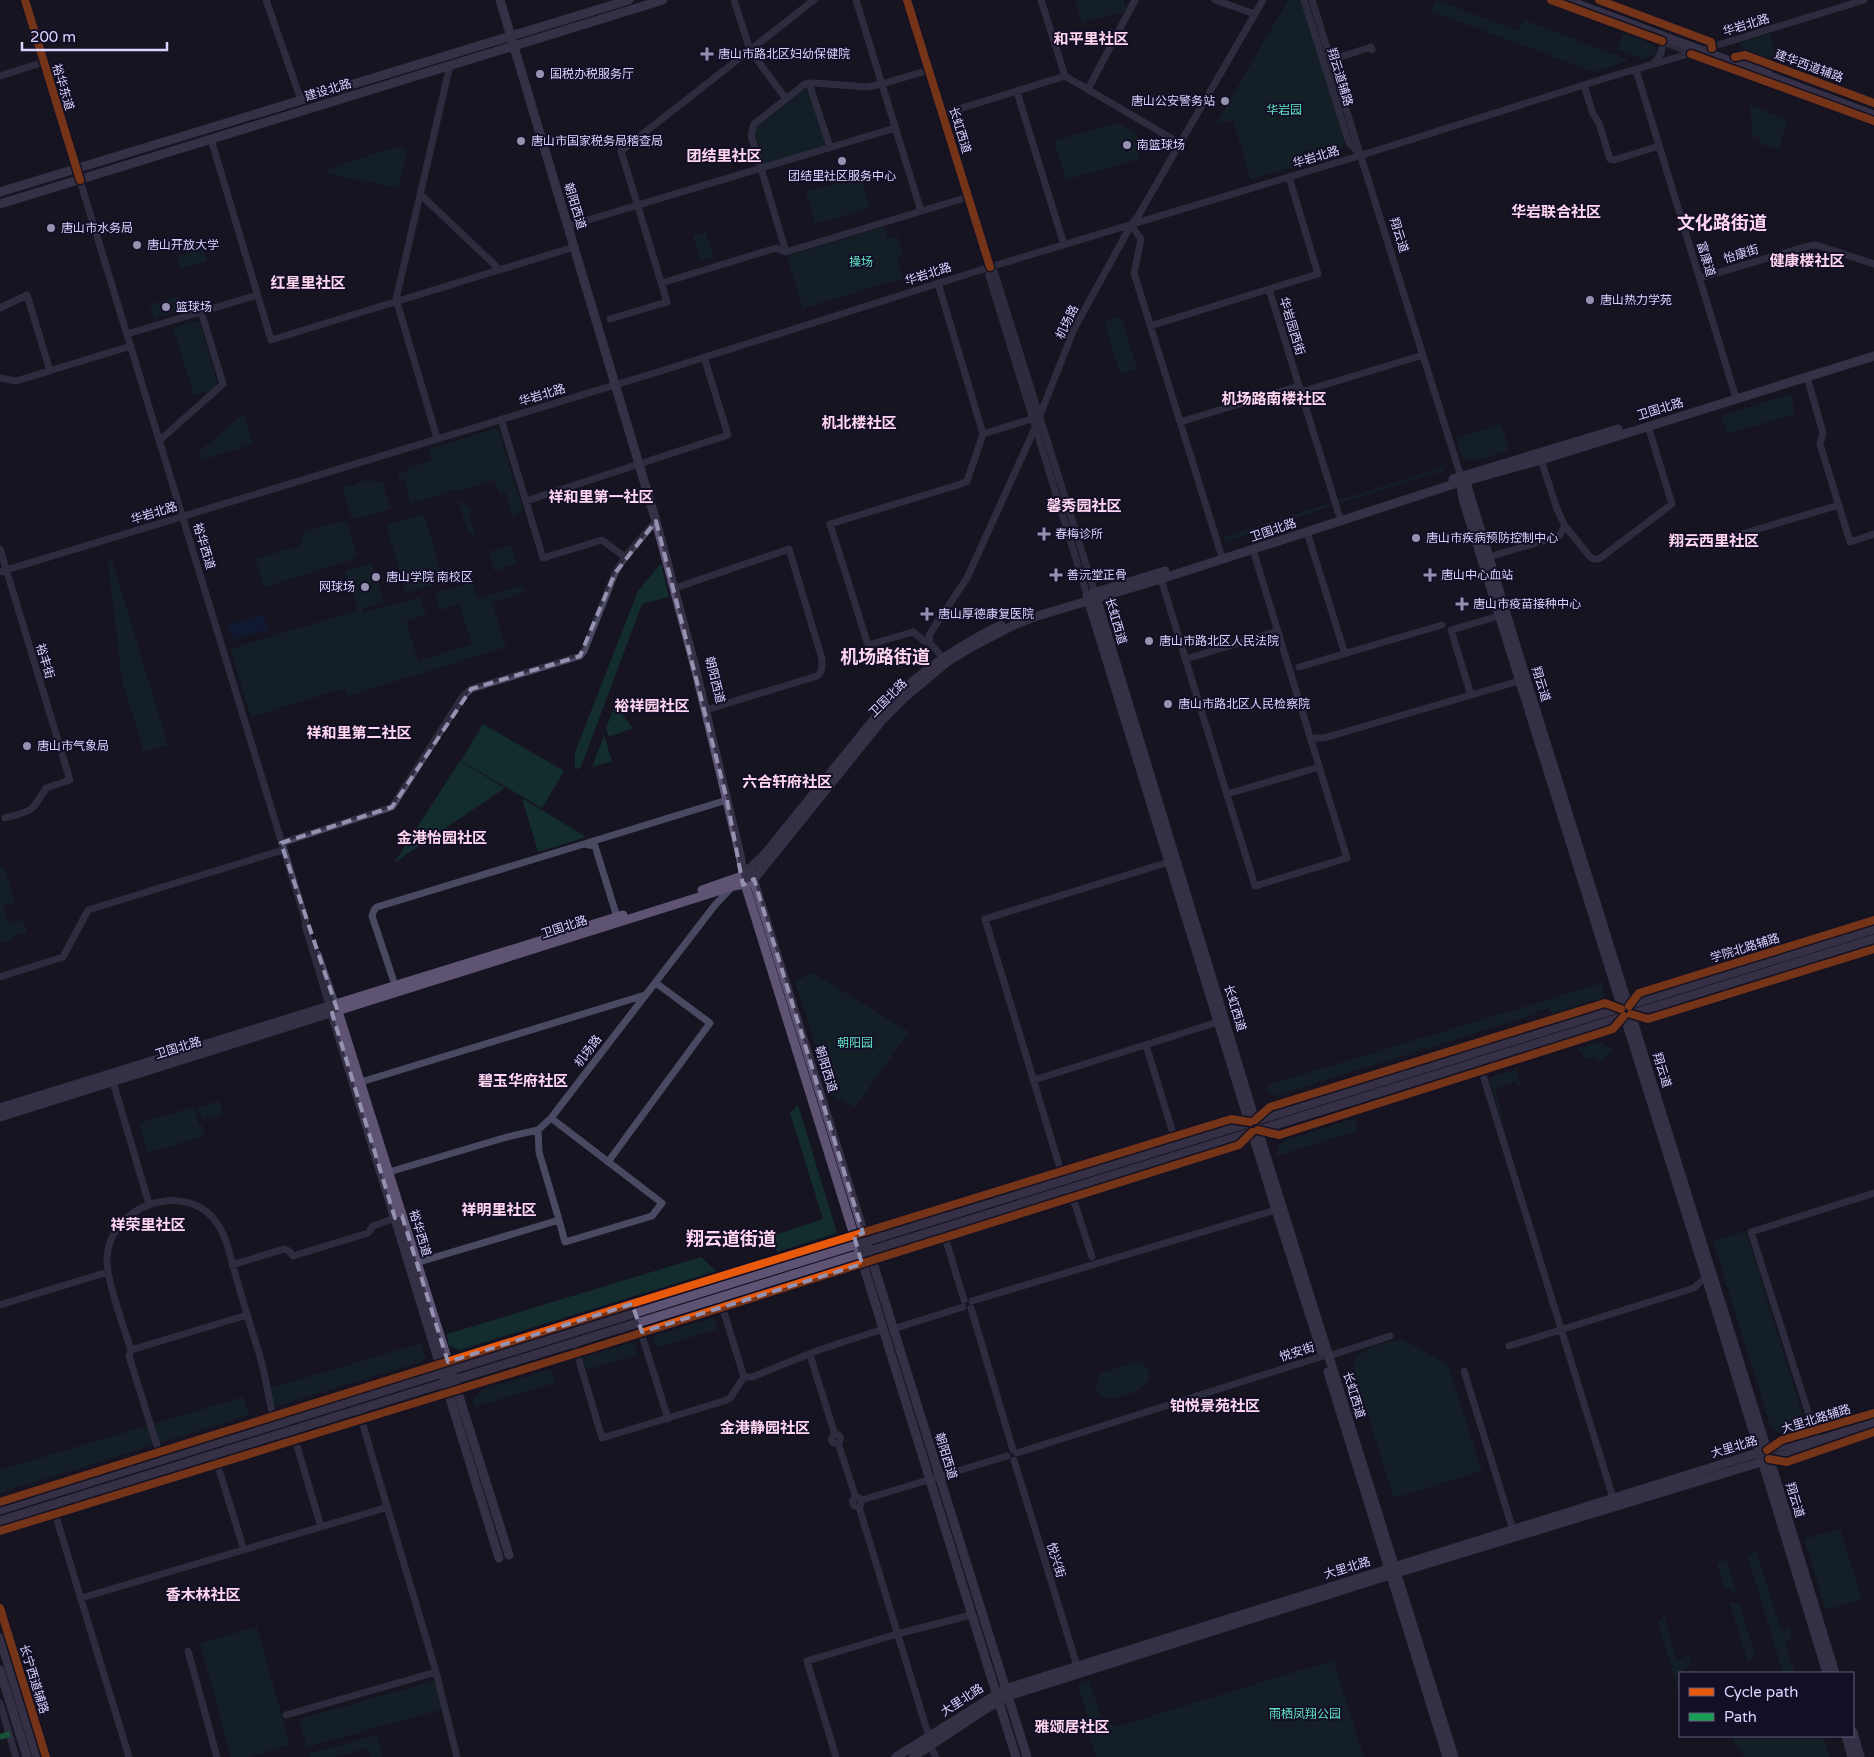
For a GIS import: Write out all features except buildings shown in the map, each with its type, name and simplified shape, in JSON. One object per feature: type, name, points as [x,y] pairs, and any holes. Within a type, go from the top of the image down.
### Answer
[{"type":"main road","name":"朝阳西道","points":[[500,0],[616,384],[621,391],[629,424],[678,587],[709,709],[748,877],[862,1264],[1016,1757]]},
{"type":"main road","name":"建设北路","points":[[0,192],[629,0]]},
{"type":"main road","name":"建设北路","points":[[0,204],[663,0]]},
{"type":"main road","points":[[1567,0],[1660,38],[1702,50],[1874,115]]},
{"type":"main road","points":[[1582,0],[1874,108]]},
{"type":"main road","name":"卫国北路","points":[[0,1108],[734,886],[748,877],[883,719],[944,660],[1016,624],[1339,515],[1541,460],[1874,350]]},
{"type":"main road","name":"卫国北路","points":[[1092,597],[1161,579],[1462,481],[1736,396],[1807,377],[1874,356]]},
{"type":"main road","name":"朝阳西道","points":[[641,464],[678,599],[740,855],[865,1237],[1027,1757]]},
{"type":"main road","name":"翔云道","points":[[1462,481],[1488,556],[1706,1277],[1835,1672]]},
{"type":"main road","name":"翔云道","points":[[1462,481],[1462,494],[1499,616],[1626,1011],[1764,1456],[1827,1672]]},
{"type":"main road","name":"长虹西道","points":[[1092,597],[1253,1121],[1276,1210],[1325,1356]]},
{"type":"main road","name":"长虹西道","points":[[1173,861],[1218,1022],[1253,1121]]},
{"type":"main road","name":"卫国北路","points":[[0,1117],[113,1082],[334,1008],[395,985],[748,877]]},
{"type":"main road","points":[[0,1510],[210,1440],[855,1240],[1064,1181],[1255,1131],[1352,1102],[1441,1064],[1480,1067],[1626,1011],[1688,982],[1874,930]]},
{"type":"main road","points":[[0,1521],[54,1509],[293,1435],[358,1410],[444,1383],[720,1303],[859,1254],[945,1235],[1064,1181],[1176,1141],[1253,1121],[1441,1064],[1874,939]]},
{"type":"main road","name":"裕华西道","points":[[334,1008],[361,1082],[389,1172],[398,1217],[416,1263],[509,1555]]},
{"type":"main road","name":"裕华西道","points":[[334,1008],[398,1217],[444,1383],[498,1558]]},
{"type":"main road","name":"长虹西道","points":[[1255,1131],[1393,1571],[1454,1757]]},
{"type":"main road","points":[[633,1309],[639,1328]]},
{"type":"main road","name":"大里北路","points":[[896,1757],[929,1741],[1007,1692],[1077,1666],[1393,1571],[1613,1498],[1764,1456],[1817,1445],[1820,1440],[1874,1423]]},
{"type":"main road","points":[[210,1440],[215,1459]]},
{"type":"main road","name":"大里北路","points":[[1007,1692],[1764,1456]]},
{"type":"main road","name":"长虹西道","points":[[1393,1571],[1447,1757]]},
{"type":"main road","points":[[0,1638],[37,1757]]},
{"type":"main road","points":[[0,1670],[27,1757]]},
{"type":"main road","points":[[1854,1736],[1860,1757]]},
{"type":"main road","points":[[1846,1737],[1852,1757]]},
{"type":"main road","name":"大里北路","points":[[913,1757],[929,1741]]},
{"type":"street","name":"裕华东道","points":[[25,0],[80,180]]},
{"type":"street","points":[[266,0],[301,100]]},
{"type":"street","points":[[734,0],[750,50],[786,99]]},
{"type":"street","points":[[610,320],[667,302],[621,151],[814,0]]},
{"type":"street","points":[[856,0],[920,211]]},
{"type":"street","name":"长虹西道","points":[[907,0],[990,267],[996,274],[1040,414],[1092,597]]},
{"type":"street","points":[[1041,0],[1065,76],[1181,144]]},
{"type":"street","points":[[1088,89],[1135,0]]},
{"type":"street","points":[[1215,0],[1255,14]]},
{"type":"street","name":"机场路","points":[[930,643],[929,635],[967,578],[1034,431],[1074,329],[1131,225],[1181,144],[1264,0]]},
{"type":"street","name":"翔云道辅路","points":[[1304,0],[1349,143],[1362,155]]},
{"type":"street","name":"翔云道","points":[[1312,0],[1362,155],[1462,481]]},
{"type":"street","points":[[1551,0],[1660,38],[1691,54],[1874,121]]},
{"type":"street","points":[[1599,0],[1711,42],[1712,48]]},
{"type":"street","name":"华岩北路","points":[[3,571],[1864,0]]},
{"type":"street","points":[[1653,64],[1660,57],[1662,48],[1660,38]]},
{"type":"street","points":[[1331,60],[1371,47],[1372,50]]},
{"type":"street","name":"建华西道辅路","points":[[1735,57],[1745,55],[1874,103]]},
{"type":"street","points":[[0,76],[44,62]]},
{"type":"street","points":[[437,438],[396,302],[450,65]]},
{"type":"street","points":[[786,252],[751,135],[754,124],[810,83],[867,86],[882,84],[929,70]]},
{"type":"street","name":"富康道","points":[[1636,70],[1736,396]]},
{"type":"street","points":[[943,114],[1065,76]]},
{"type":"street","points":[[810,83],[830,147]]},
{"type":"street","points":[[1584,86],[1610,159],[1614,160],[1659,146]]},
{"type":"street","points":[[1017,92],[1064,245]]},
{"type":"street","points":[[568,226],[895,128]]},
{"type":"street","points":[[211,140],[271,340],[574,247]]},
{"type":"street","name":"华岩园西街","points":[[1289,177],[1318,274],[1269,289],[1339,515]]},
{"type":"street","name":"裕华西道","points":[[80,180],[305,919],[305,926],[334,1008]]},
{"type":"street","points":[[421,195],[500,270]]},
{"type":"street","points":[[662,283],[776,248],[786,252],[968,197]]},
{"type":"street","points":[[1131,225],[1141,238],[1134,273],[1221,554]]},
{"type":"street","name":"怡康街","points":[[1700,278],[1816,245],[1874,264]]},
{"type":"street","points":[[990,267],[986,278],[1028,420],[1034,431]]},
{"type":"street","name":"长虹西道","points":[[990,267],[989,276],[1034,431],[1092,597]]},
{"type":"street","points":[[938,283],[983,434],[966,481],[830,524],[868,645],[912,632],[930,643],[944,660]]},
{"type":"street","points":[[1150,326],[1269,289]]},
{"type":"street","points":[[0,308],[26,295],[50,371]]},
{"type":"street","points":[[127,334],[257,295]]},
{"type":"street","points":[[159,441],[223,384],[202,311]]},
{"type":"street","points":[[0,378],[16,381],[131,346]]},
{"type":"street","points":[[1180,422],[1423,355]]},
{"type":"street","points":[[526,501],[728,435],[704,357]]},
{"type":"street","points":[[1807,377],[1823,433],[1820,444],[1850,542],[1874,534]]},
{"type":"street","points":[[501,419],[543,558],[602,540],[625,556]]},
{"type":"street","points":[[983,434],[1028,420]]},
{"type":"street","points":[[1541,460],[1556,509],[1565,526],[1590,557],[1594,560],[1599,559],[1672,504],[1648,426]]},
{"type":"street","points":[[1725,540],[1839,505]]},
{"type":"street","points":[[0,977],[64,957],[88,910],[282,846],[392,807],[463,696],[471,689],[580,656],[584,651],[615,573],[625,556],[656,521]]},
{"type":"street","points":[[1488,556],[1559,536],[1565,526]]},
{"type":"street","points":[[1307,532],[1345,654]]},
{"type":"street","name":"裕丰街","points":[[0,549],[3,571],[70,780],[46,788],[34,808],[29,811],[5,818]]},
{"type":"street","points":[[678,587],[789,549],[822,659],[821,674],[817,676],[709,709]]},
{"type":"street","points":[[1161,579],[1255,886],[1347,858],[1253,550]]},
{"type":"street","points":[[1471,695],[1451,630],[1499,616]]},
{"type":"street","points":[[1299,667],[1442,625]]},
{"type":"street","points":[[1186,659],[1278,631]]},
{"type":"street","points":[[1315,738],[1324,738],[1519,681]]},
{"type":"street","points":[[1227,794],[1319,767]]},
{"type":"street","points":[[395,985],[372,916],[377,908],[727,800]]},
{"type":"street","points":[[584,844],[595,846],[618,917]]},
{"type":"street","points":[[1101,1262],[1092,1257],[1075,1204],[1069,1199],[985,919],[1173,861]]},
{"type":"street","name":"机场路","points":[[389,1172],[507,1137],[538,1130],[551,1118],[715,905],[734,886]]},
{"type":"street","name":"学院北路辅路","points":[[1688,982],[1874,920]]},
{"type":"street","points":[[1626,1011],[1648,1019],[1874,949]]},
{"type":"street","points":[[608,1162],[710,1023],[656,982]]},
{"type":"street","points":[[361,1082],[646,994]]},
{"type":"street","points":[[1034,1080],[1218,1022]]},
{"type":"street","points":[[1146,1044],[1176,1141]]},
{"type":"street","points":[[1441,1064],[1447,1082]]},
{"type":"street","points":[[744,1377],[720,1303],[872,1261],[945,1235],[1069,1199],[1239,1145],[1255,1131],[1279,1134],[1447,1082],[1480,1067],[1613,1498]]},
{"type":"street","points":[[113,1082],[149,1204]]},
{"type":"street","points":[[1351,1112],[1352,1102]]},
{"type":"street","points":[[538,1130],[539,1152],[566,1242],[654,1214],[662,1203],[551,1118]]},
{"type":"street","points":[[1816,1431],[1810,1418],[1752,1232],[1874,1194]]},
{"type":"street","points":[[159,1452],[129,1356],[132,1350],[108,1272],[108,1252],[114,1233],[121,1222],[130,1214],[149,1204],[165,1201],[192,1204],[216,1222],[222,1233],[259,1354],[273,1416]]},
{"type":"street","points":[[893,1328],[1087,1266],[1276,1210]]},
{"type":"street","points":[[232,1265],[284,1249],[293,1256],[368,1233],[373,1226],[398,1217]]},
{"type":"street","points":[[416,1263],[559,1220]]},
{"type":"street","name":"悦兴街","points":[[945,1235],[968,1304],[1077,1666]]},
{"type":"street","points":[[1087,1266],[1092,1257]]},
{"type":"street","points":[[0,1305],[108,1272]]},
{"type":"street","points":[[1509,1346],[1694,1288],[1706,1277]]},
{"type":"street","points":[[132,1350],[247,1315]]},
{"type":"street","points":[[321,1527],[293,1435],[361,1419],[577,1353],[639,1328],[668,1419]]},
{"type":"street","points":[[744,1377],[752,1377],[819,1350],[883,1330]]},
{"type":"street","name":"悦安街","points":[[859,1502],[1390,1336]]},
{"type":"street","points":[[574,1344],[602,1438],[668,1419],[730,1398],[744,1377]]},
{"type":"street","points":[[810,1354],[835,1435],[841,1438],[838,1443],[859,1502],[934,1757]]},
{"type":"street","points":[[0,1502],[159,1452],[210,1440],[273,1416],[440,1369]]},
{"type":"street","points":[[1464,1371],[1513,1530]]},
{"type":"street","points":[[358,1410],[436,1672],[457,1757]]},
{"type":"street","name":"大里北路辅路","points":[[1764,1456],[1782,1440],[1874,1413]]},
{"type":"street","points":[[1764,1456],[1787,1462],[1874,1432]]},
{"type":"street","points":[[215,1459],[244,1550]]},
{"type":"street","points":[[81,1598],[388,1507]]},
{"type":"street","points":[[0,1530],[54,1509],[129,1757]]},
{"type":"street","name":"长宁西道辅路","points":[[0,1608],[46,1757]]},
{"type":"street","points":[[836,1757],[807,1661],[897,1634],[971,1615]]},
{"type":"street","points":[[188,1651],[217,1757]]},
{"type":"street","points":[[286,1715],[436,1672]]},
{"type":"street","points":[[0,1703],[16,1757]]},
{"type":"highlighted area","points":[[656,521],[727,800],[743,885],[754,879],[863,1233],[854,1236],[862,1264],[642,1332],[632,1304],[448,1362],[402,1216],[395,1218],[332,1013],[338,1012],[281,843],[392,807],[471,689],[580,656],[615,573]]},
{"type":"green space","points":[[1075,0],[1124,0],[1126,11],[1082,22]]},
{"type":"green space","name":"华岩园","points":[[1288,0],[1303,0],[1345,141],[1336,153],[1251,180],[1233,120],[1216,124]]},
{"type":"green space","points":[[1436,0],[1518,31],[1524,20],[1629,60],[1594,72],[1431,11]]},
{"type":"green space","points":[[1624,33],[1653,44],[1658,53],[1643,59],[1617,49]]},
{"type":"green space","points":[[1770,34],[1778,62],[1744,50],[1740,46],[1742,42]]},
{"type":"green space","points":[[805,89],[809,90],[826,146],[764,165],[755,134],[757,126]]},
{"type":"green space","points":[[1750,105],[1787,120],[1778,150],[1761,144],[1758,136],[1753,138]]},
{"type":"green space","points":[[1117,123],[1138,134],[1139,159],[1066,180],[1054,141]]},
{"type":"green space","points":[[396,147],[407,150],[399,188],[328,174],[327,169]]},
{"type":"green space","points":[[860,176],[870,208],[815,224],[806,192]]},
{"type":"green space","name":"操场","points":[[884,227],[888,239],[897,236],[903,256],[897,258],[903,278],[803,308],[787,256]]},
{"type":"green space","points":[[706,232],[713,256],[700,260],[693,236]]},
{"type":"green space","points":[[203,248],[207,261],[180,269],[176,256]]},
{"type":"green space","name":"篮球场","points":[[179,296],[183,310],[154,318],[150,305]]},
{"type":"green space","points":[[1121,316],[1137,369],[1120,374],[1104,321]]},
{"type":"green space","points":[[199,320],[218,385],[206,396],[205,391],[194,395],[173,328]]},
{"type":"green space","points":[[1792,394],[1794,414],[1728,434],[1720,416]]},
{"type":"green space","points":[[244,413],[253,444],[202,460],[199,456],[200,451]]},
{"type":"green space","points":[[1501,424],[1509,449],[1478,459],[1472,460],[1463,457],[1456,438]]},
{"type":"green space","points":[[498,428],[523,510],[513,518],[506,493],[499,493],[494,480],[410,504],[405,482],[398,477],[398,474],[407,471],[409,468],[432,461],[429,449]]},
{"type":"green space","points":[[1445,466],[1443,471],[1340,503],[1337,501]]},
{"type":"green space","points":[[365,480],[383,482],[391,508],[354,519],[351,516],[343,489]]},
{"type":"green space","points":[[458,500],[472,508],[470,517],[476,536],[468,533]]},
{"type":"green space","points":[[1331,503],[1331,506],[1225,542],[1223,537]]},
{"type":"green space","points":[[424,514],[444,582],[406,593],[386,525]]},
{"type":"green space","points":[[341,521],[348,523],[357,556],[349,561],[264,587],[255,559],[299,546],[305,532]]},
{"type":"green space","points":[[511,545],[517,564],[494,571],[489,552]]},
{"type":"green space","points":[[112,560],[168,745],[144,752],[122,681],[108,561]]},
{"type":"green space","points":[[371,563],[384,602],[362,609],[363,613],[420,597],[426,615],[406,621],[418,661],[472,644],[459,605],[440,610],[435,593],[472,583],[477,599],[523,585],[525,592],[492,603],[506,647],[348,696],[345,688],[251,717],[230,649],[358,610],[345,571]]},
{"type":"green space","points":[[661,563],[669,597],[642,604],[581,767],[575,770],[575,752],[638,591]]},
{"type":"green space","points":[[615,706],[633,728],[609,737],[606,728]]},
{"type":"green space","points":[[483,724],[564,771],[542,808],[461,761]]},
{"type":"green space","points":[[604,735],[612,761],[592,767]]},
{"type":"green space","points":[[460,761],[505,788],[394,863]]},
{"type":"green space","points":[[522,798],[586,837],[538,852]]},
{"type":"green space","points":[[4,866],[15,902],[3,906],[9,924],[23,920],[27,932],[13,936],[11,940],[0,943],[0,867]]},
{"type":"green space","name":"朝阳园","points":[[813,973],[909,1032],[855,1107],[831,1095],[795,981]]},
{"type":"green space","points":[[1602,983],[1604,997],[1599,1001],[1553,1016],[1550,1008],[1537,1011],[1536,1014],[1275,1096],[1265,1090],[1271,1084]]},
{"type":"green space","points":[[1600,1042],[1613,1050],[1601,1061],[1593,1057],[1584,1060],[1581,1051],[1578,1052],[1577,1049]]},
{"type":"green space","points":[[1517,1069],[1521,1085],[1518,1086],[1516,1082],[1497,1088],[1498,1091],[1495,1092],[1504,1121],[1502,1122],[1490,1082],[1492,1077]]},
{"type":"green space","points":[[219,1101],[223,1114],[202,1120],[198,1107]]},
{"type":"green space","points":[[798,1105],[837,1233],[777,1252],[772,1236],[823,1219],[790,1113]]},
{"type":"green space","points":[[194,1107],[199,1125],[202,1125],[205,1136],[147,1153],[139,1123]]},
{"type":"green space","points":[[1356,1118],[1356,1131],[1276,1156],[1279,1146],[1286,1140]]},
{"type":"green space","points":[[1746,1231],[1806,1426],[1784,1434],[1774,1430],[1770,1425],[1713,1241]]},
{"type":"green space","points":[[701,1257],[716,1271],[459,1350],[449,1346],[447,1334]]},
{"type":"green space","points":[[714,1317],[718,1329],[657,1348],[653,1336]]},
{"type":"green space","points":[[1402,1339],[1448,1365],[1482,1471],[1394,1498],[1353,1368],[1360,1355],[1366,1350]]},
{"type":"green space","points":[[634,1342],[638,1354],[586,1370],[582,1357]]},
{"type":"green space","points":[[422,1343],[425,1358],[423,1361],[274,1407],[268,1389]]},
{"type":"green space","points":[[1134,1362],[1144,1365],[1150,1374],[1149,1380],[1144,1385],[1138,1390],[1117,1398],[1108,1399],[1100,1395],[1095,1386],[1100,1374]]},
{"type":"green space","points":[[551,1369],[555,1383],[474,1407],[473,1400],[481,1390]]},
{"type":"green space","points":[[243,1397],[249,1415],[0,1493],[0,1470]]},
{"type":"green space","points":[[1840,1529],[1862,1599],[1826,1610],[1804,1539]]},
{"type":"green space","points":[[1756,1550],[1781,1631],[1790,1628],[1790,1634],[1793,1639],[1785,1642],[1795,1672],[1783,1672],[1748,1557]]},
{"type":"green space","points":[[1727,1559],[1736,1593],[1724,1587],[1717,1564]]},
{"type":"green space","points":[[1729,1601],[1739,1603],[1755,1655],[1748,1662]]},
{"type":"green space","points":[[1664,1615],[1677,1660],[1689,1655],[1691,1665],[1682,1672],[1679,1672],[1679,1693],[1658,1622]]},
{"type":"green space","points":[[257,1627],[290,1745],[248,1757],[231,1757],[200,1643]]},
{"type":"green space","name":"雨栖凤翔公园","points":[[1331,1661],[1334,1663],[1364,1757],[1096,1757],[1086,1728],[1090,1724],[1078,1685],[1089,1681],[1103,1721],[1116,1727]]},
{"type":"green space","points":[[435,1681],[443,1709],[307,1747],[299,1719]]},
{"type":"green space","points":[[377,1735],[383,1757],[371,1757],[368,1748],[334,1757],[309,1757],[308,1754]]},
{"type":"green space","points":[[1732,1737],[1823,1737],[1830,1757],[1744,1757]]},
{"type":"water","points":[[263,614],[268,629],[233,640],[228,625]]},
{"type":"marked path","points":[[0,1737],[10,1734]]},
{"type":"cycle path","points":[[25,0],[80,180]]},
{"type":"cycle path","points":[[907,0],[990,267]]},
{"type":"cycle path","points":[[1551,0],[1662,41]]},
{"type":"cycle path","points":[[1599,0],[1711,42],[1712,48]]},
{"type":"cycle path","points":[[1691,54],[1874,121]]},
{"type":"cycle path","points":[[1735,57],[1745,55],[1874,103]]},
{"type":"cycle path","points":[[1629,1006],[1639,993],[1874,920]]},
{"type":"cycle path","points":[[1631,1014],[1648,1019],[1874,949]]},
{"type":"cycle path","points":[[1255,1120],[1270,1107],[1605,1003],[1621,1009]]},
{"type":"cycle path","points":[[1258,1130],[1279,1135],[1613,1029],[1624,1016]]},
{"type":"cycle path","points":[[0,1502],[631,1304],[1231,1119],[1250,1122]]},
{"type":"cycle path","points":[[0,1531],[577,1353],[1239,1145],[1252,1132]]},
{"type":"cycle path","points":[[1767,1450],[1782,1440],[1874,1413]]},
{"type":"cycle path","points":[[1769,1459],[1787,1462],[1874,1432]]},
{"type":"cycle path","points":[[0,1608],[46,1757]]},
{"type":"place","name":"唐山市路北区妇幼保健院","points":[[707,54]]},
{"type":"place","name":"国税办税服务厅","points":[[540,74]]},
{"type":"place","name":"唐山公安警务站","points":[[1225,101]]},
{"type":"place","name":"唐山市国家税务局稽查局","points":[[521,141]]},
{"type":"place","name":"南篮球场","points":[[1127,145]]},
{"type":"place","name":"团结里社区服务中心","points":[[842,161]]},
{"type":"place","name":"唐山市水务局","points":[[51,228]]},
{"type":"place","name":"唐山开放大学","points":[[137,245]]},
{"type":"place","name":"唐山热力学苑","points":[[1590,300]]},
{"type":"place","name":"篮球场","points":[[166,307]]},
{"type":"place","name":"春梅诊所","points":[[1044,534]]},
{"type":"place","name":"唐山市疾病预防控制中心","points":[[1416,538]]},
{"type":"place","name":"善沅堂正骨","points":[[1056,575]]},
{"type":"place","name":"唐山中心血站","points":[[1430,575]]},
{"type":"place","name":"唐山学院 南校区","points":[[376,577]]},
{"type":"place","name":"网球场","points":[[365,587]]},
{"type":"place","name":"唐山市疫苗接种中心","points":[[1462,604]]},
{"type":"place","name":"唐山厚德康复医院","points":[[927,614]]},
{"type":"place","name":"唐山市路北区人民法院","points":[[1149,641]]},
{"type":"place","name":"唐山市路北区人民检察院","points":[[1168,704]]},
{"type":"place","name":"唐山市气象局","points":[[27,746]]},
{"type":"district","name":"和平里社区","points":[[1091,39]]},
{"type":"district","name":"团结里社区","points":[[724,156]]},
{"type":"district","name":"华岩联合社区","points":[[1556,212]]},
{"type":"district","name":"文化路街道","points":[[1722,223]]},
{"type":"district","name":"健康楼社区","points":[[1807,261]]},
{"type":"district","name":"红星里社区","points":[[308,283]]},
{"type":"district","name":"机场路南楼社区","points":[[1274,399]]},
{"type":"district","name":"机北楼社区","points":[[859,423]]},
{"type":"district","name":"祥和里第一社区","points":[[601,497]]},
{"type":"district","name":"馨秀园社区","points":[[1084,506]]},
{"type":"district","name":"翔云西里社区","points":[[1714,541]]},
{"type":"district","name":"机场路街道","points":[[885,657]]},
{"type":"district","name":"裕祥园社区","points":[[652,706]]},
{"type":"district","name":"祥和里第二社区","points":[[359,733]]},
{"type":"district","name":"六合轩府社区","points":[[787,782]]},
{"type":"district","name":"金港怡园社区","points":[[442,838]]},
{"type":"district","name":"碧玉华府社区","points":[[523,1081]]},
{"type":"district","name":"祥明里社区","points":[[499,1210]]},
{"type":"district","name":"祥荣里社区","points":[[148,1225]]},
{"type":"district","name":"翔云道街道","points":[[731,1239]]},
{"type":"district","name":"铂悦景苑社区","points":[[1215,1406]]},
{"type":"district","name":"金港静园社区","points":[[765,1428]]},
{"type":"district","name":"香木林社区","points":[[203,1595]]},
{"type":"district","name":"雅颂居社区","points":[[1072,1727]]}]
